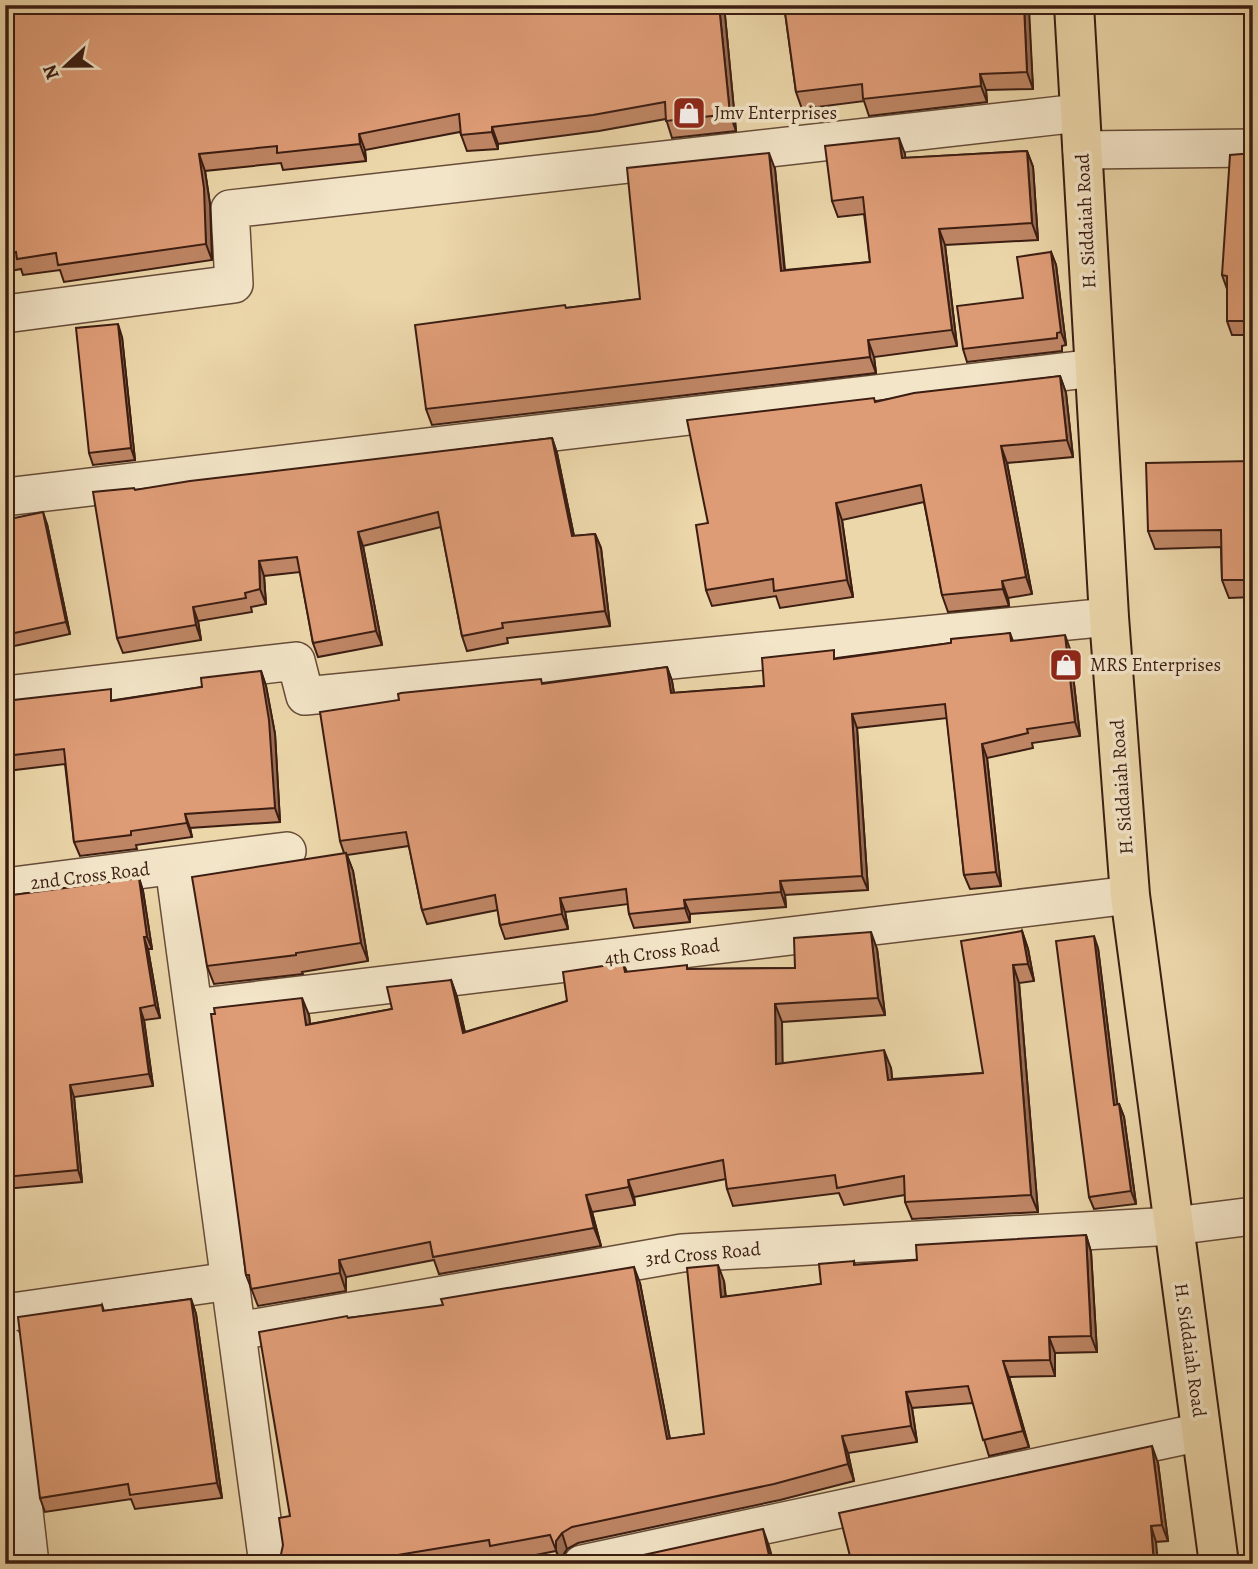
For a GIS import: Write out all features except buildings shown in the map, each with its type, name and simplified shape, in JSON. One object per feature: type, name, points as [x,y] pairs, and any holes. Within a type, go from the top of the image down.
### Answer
[{"type":"main road","name":"H. Siddaiah Road","points":[[1074,5],[1109,617],[1130,895],[1219,1564]]},
{"type":"street","points":[[5,314],[234,284],[230,209],[1081,132],[1253,148]]},
{"type":"street","points":[[5,498],[1095,368]]},
{"type":"street","points":[[5,695],[296,661],[305,696],[1109,617]]},
{"type":"street","name":"2nd Cross Road","points":[[5,887],[287,851]]},
{"type":"street","points":[[174,866],[268,1564]]},
{"type":"street","name":"4th Cross Road","points":[[194,1008],[1130,895]]},
{"type":"street","name":"3rd Cross Road","points":[[238,1331],[682,1253],[1174,1226],[1253,1216]]},
{"type":"street","points":[[5,1313],[230,1282]]},
{"type":"street","points":[[5,1345],[30,1564]]},
{"type":"street","points":[[582,1564],[1201,1432]]},
{"type":"place","name":"Jmv Enterprises","points":[[689,113]]},
{"type":"place","name":"MRS Enterprises","points":[[1066,665]]}]
